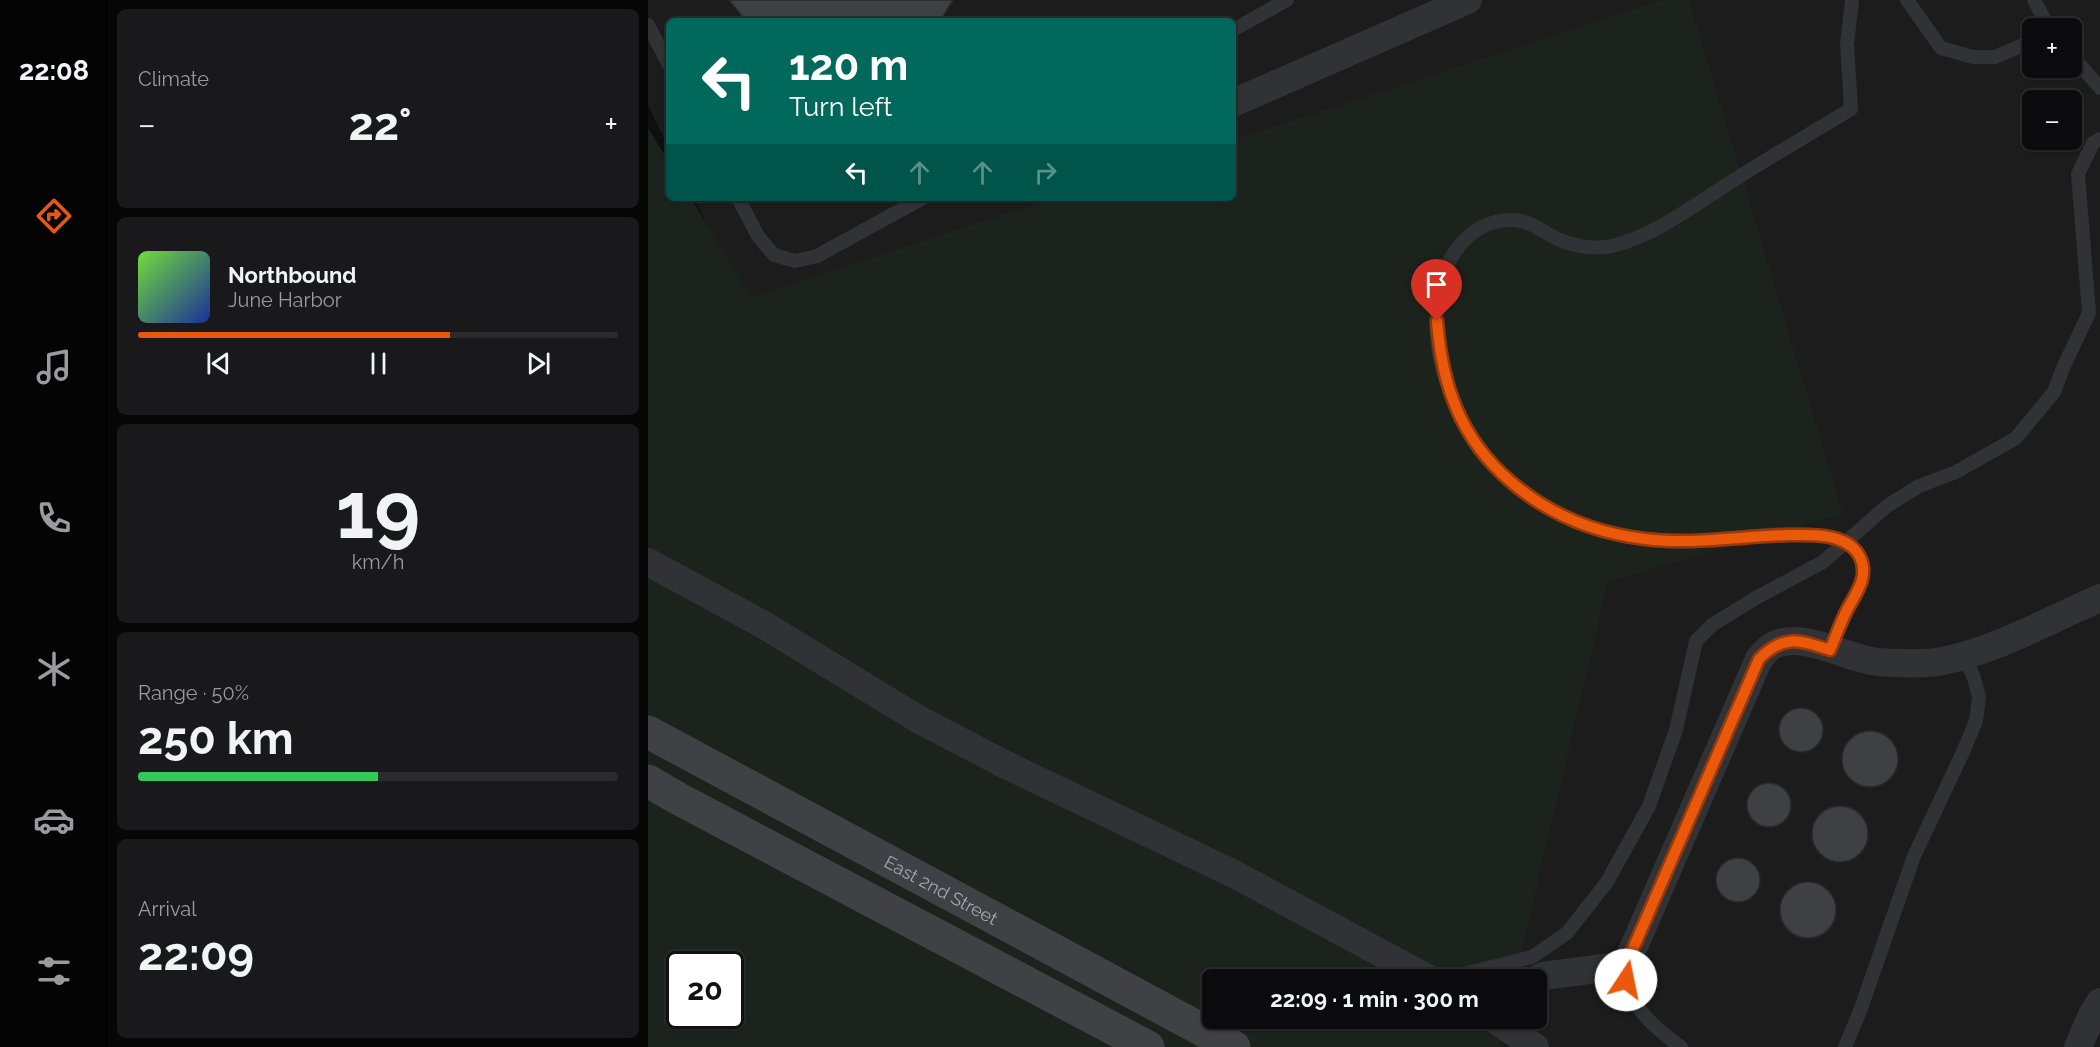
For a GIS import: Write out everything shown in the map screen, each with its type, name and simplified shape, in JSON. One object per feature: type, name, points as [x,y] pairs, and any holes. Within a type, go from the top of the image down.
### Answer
[{"type":"main road","name":"East 2nd Street","points":[[648,732],[1234,1047]]},
{"type":"main road","points":[[648,781],[1148,1047]]},
{"type":"street","points":[[1236,102],[1468,0]]},
{"type":"street","points":[[648,562],[764,625],[918,719],[1004,764],[1234,874],[1411,969]]},
{"type":"street","points":[[1547,975],[1626,965],[1759,659],[1772,646],[1789,641],[1807,643],[1875,662],[1942,661],[1991,646],[2100,598]]},
{"type":"street","points":[[2078,1047],[2092,1014],[2100,1002]]},
{"type":"lane","points":[[1236,28],[1287,0]]},
{"type":"lane","points":[[1830,650],[1848,608],[1862,585],[1863,571],[1860,557],[1851,546],[1839,539],[1797,535],[1688,541],[1646,539],[1602,531],[1562,516],[1526,495],[1490,464],[1465,429],[1448,389],[1439,350],[1437,321],[1439,288],[1447,264],[1460,244],[1476,230],[1493,222],[1523,221],[1575,246],[1613,246],[1663,225],[1759,164],[1851,110],[1847,44],[1852,0]]},
{"type":"lane","points":[[1907,0],[1941,48],[1973,57],[1995,57],[2022,45]]},
{"type":"lane","points":[[2034,0],[2044,18]]},
{"type":"lane","points":[[648,25],[666,59]]},
{"type":"lane","points":[[2082,67],[2100,88]]},
{"type":"lane","points":[[1484,969],[1532,957],[1567,933],[1607,882],[1649,806],[1676,730],[1696,641],[1712,626],[1754,599],[1823,562],[1887,506],[1919,486],[1956,472],[2016,438],[2054,392],[2089,313],[2078,174],[2093,143],[2100,139]]},
{"type":"lane","points":[[740,201],[758,236],[774,255],[795,261],[817,256],[918,201]]},
{"type":"lane","points":[[1845,1047],[1860,1011],[1914,856],[1976,721],[1979,697],[1964,654]]},
{"type":"lane","points":[[1626,965],[1626,980],[1632,1000],[1646,1018],[1681,1047]]},
{"type":"shaded area","points":[[648,0],[2100,0],[2100,1047],[1457,1047],[1431,1029],[1547,1029],[1547,969],[1350,969],[754,320],[695,201],[1236,201],[1236,18],[666,18],[666,142],[648,105]]},
{"type":"shaded area","points":[[1661,0],[1689,0],[1843,514],[1608,582],[1517,969],[1202,969],[1202,1029],[1504,1029],[1500,1047],[648,1047],[648,128],[666,157],[666,201],[693,201],[751,297],[1045,201],[1236,201],[1236,139]]},
{"type":"building","points":[[729,0],[953,0],[942,18],[744,18]]},
{"type":"building","points":[[1801,708],[1810,709],[1817,714],[1822,721],[1822,739],[1817,746],[1810,751],[1801,752],[1792,751],[1785,746],[1780,739],[1779,730],[1780,721],[1785,714],[1792,709]]},
{"type":"building","points":[[1865,731],[1875,731],[1890,739],[1896,748],[1898,759],[1896,770],[1890,779],[1875,787],[1865,787],[1854,782],[1847,775],[1842,764],[1842,754],[1847,743],[1854,736]]},
{"type":"building","points":[[1769,783],[1778,784],[1785,789],[1790,796],[1790,814],[1785,821],[1778,826],[1769,827],[1760,826],[1753,821],[1748,814],[1747,805],[1748,796],[1753,789],[1760,784]]},
{"type":"building","points":[[1835,806],[1845,806],[1860,814],[1866,823],[1868,834],[1866,845],[1860,854],[1845,862],[1835,862],[1824,857],[1817,850],[1812,839],[1812,829],[1817,818],[1824,811]]},
{"type":"building","points":[[1738,858],[1747,859],[1754,864],[1759,871],[1759,889],[1754,896],[1747,901],[1738,902],[1729,901],[1722,896],[1717,889],[1716,880],[1717,871],[1722,864],[1729,859]]},
{"type":"building","points":[[1803,882],[1813,882],[1828,890],[1834,899],[1836,910],[1834,921],[1828,930],[1813,938],[1803,938],[1792,933],[1785,926],[1780,915],[1780,905],[1785,894],[1792,887]]},
{"type":"route","points":[[1437,321],[1439,350],[1448,389],[1465,429],[1490,464],[1526,495],[1562,516],[1602,531],[1646,539],[1688,541],[1759,536],[1820,536],[1839,539],[1851,546],[1860,557],[1863,571],[1862,585],[1848,608],[1830,650],[1807,643],[1789,641],[1772,646],[1759,659],[1626,965],[1626,980]]}]
